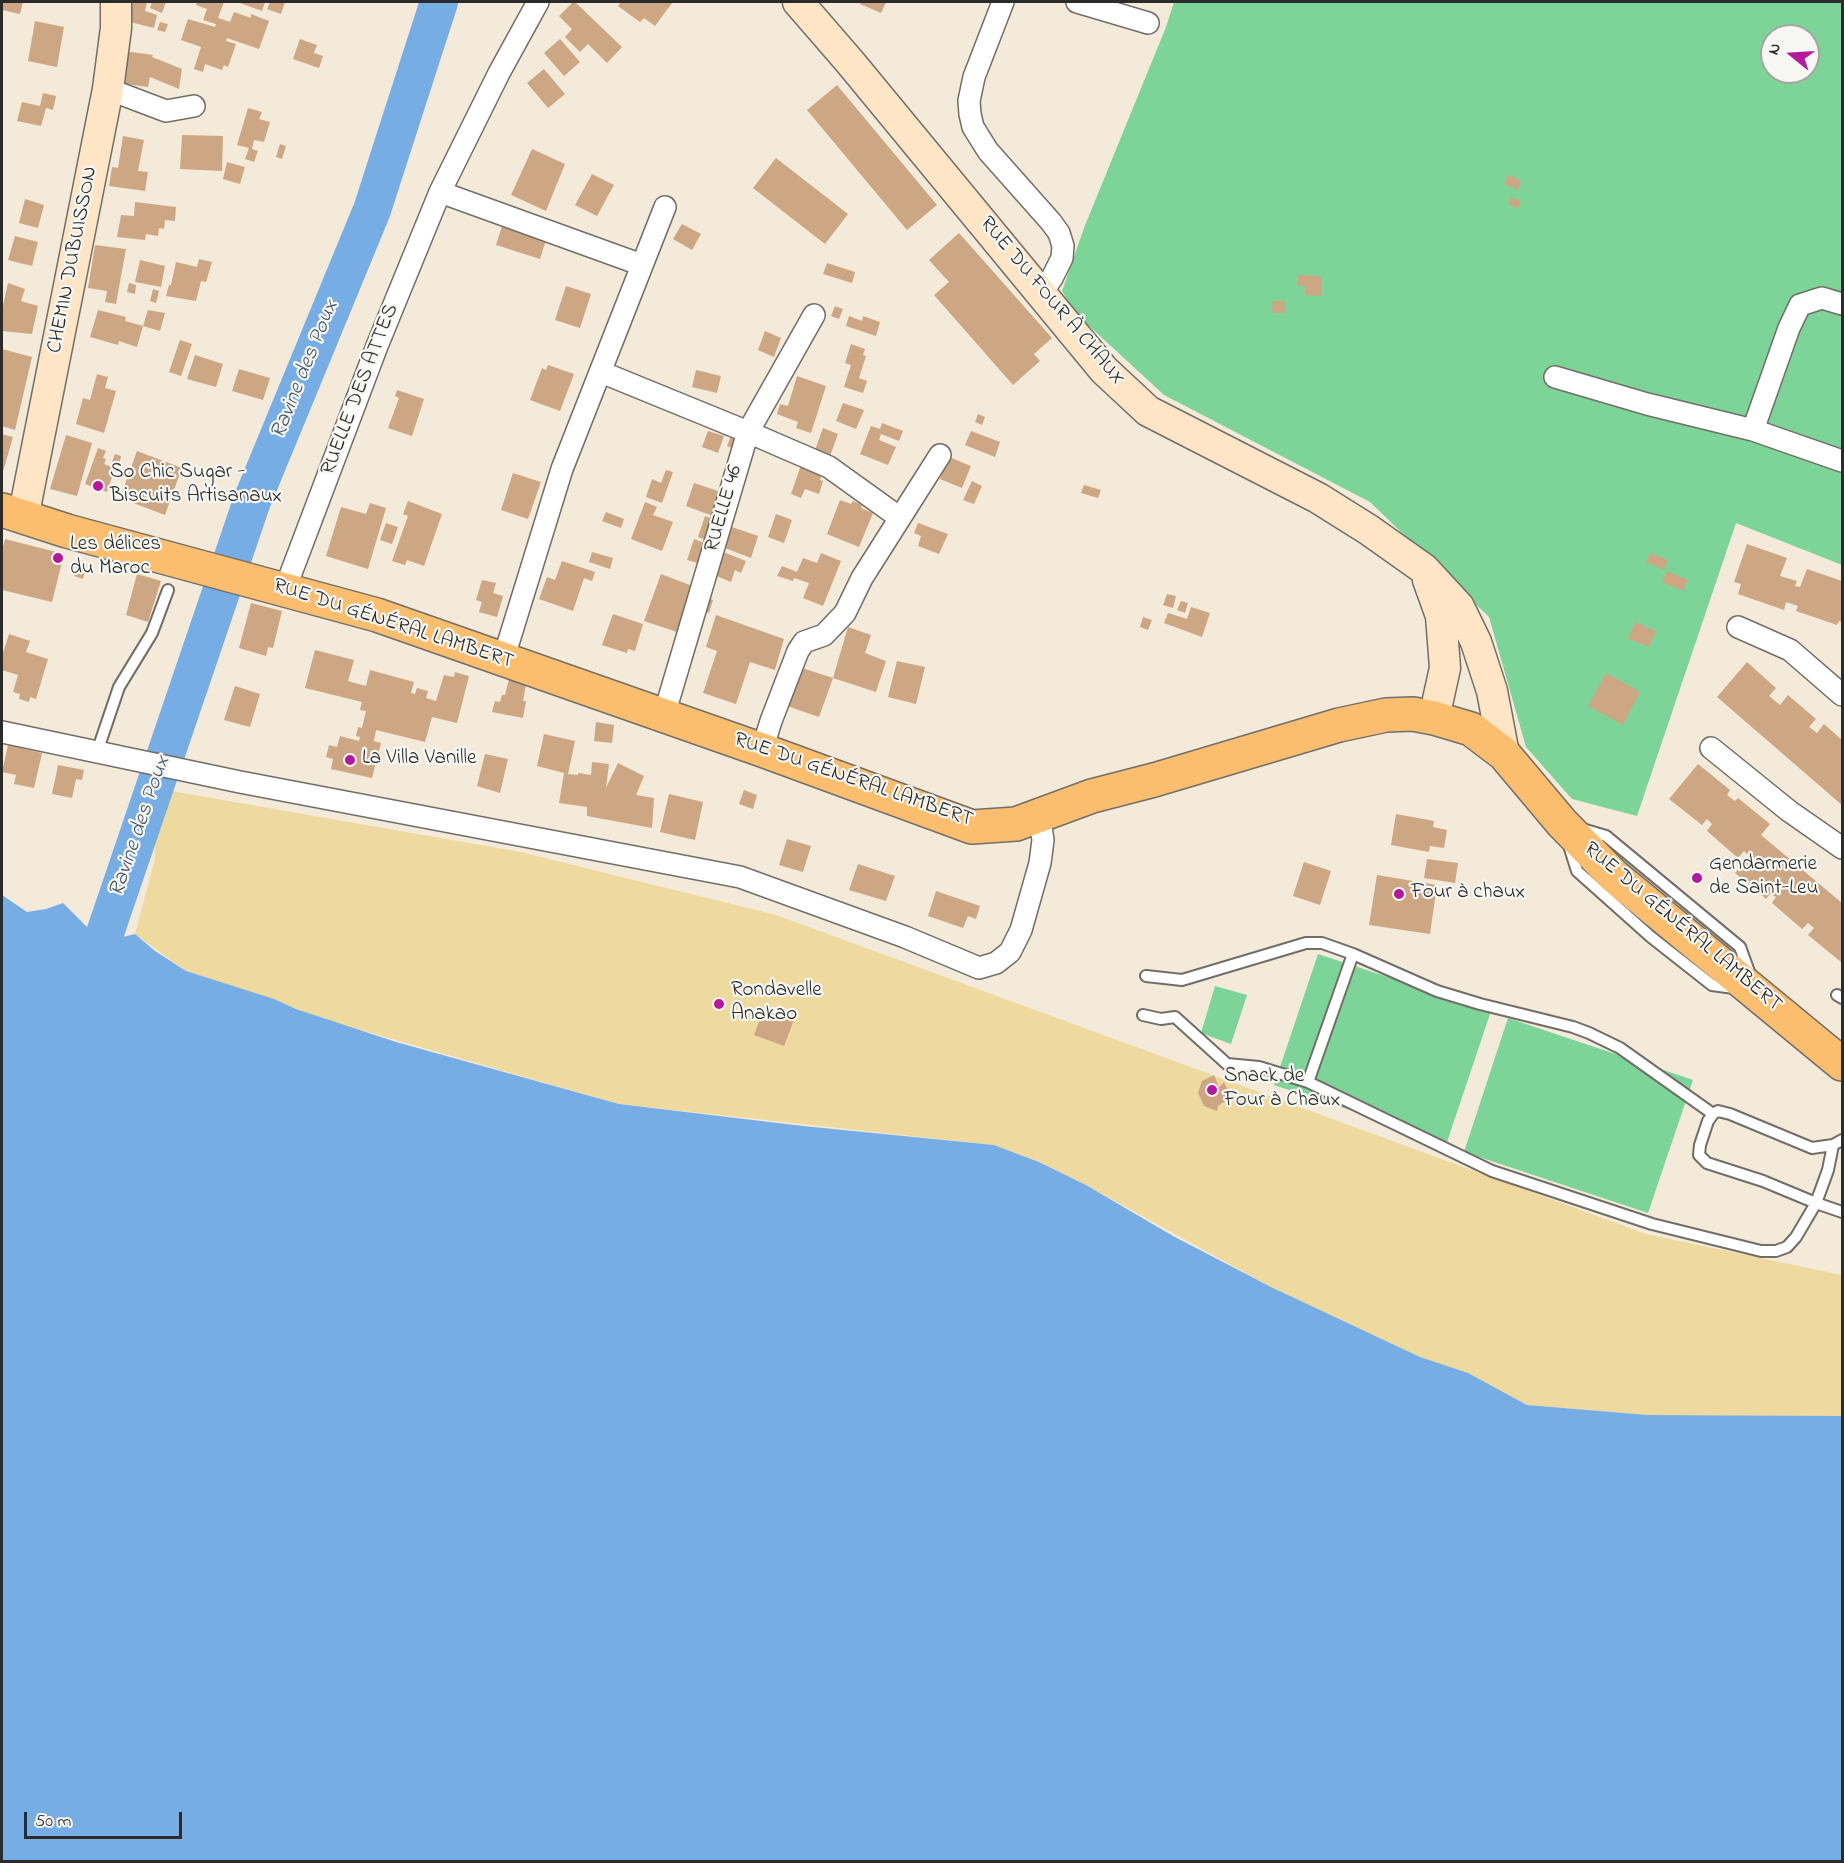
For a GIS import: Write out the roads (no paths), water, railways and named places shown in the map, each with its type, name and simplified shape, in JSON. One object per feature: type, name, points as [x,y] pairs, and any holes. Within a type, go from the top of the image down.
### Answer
[{"type":"main road","name":"CHEMIN DUBUISSON","points":[[12,514],[108,89],[116,28],[116,2]]},
{"type":"main road","name":"RUE DU FOUR À CHAUX","points":[[798,2],[1104,370],[1148,411],[1318,498],[1424,569],[1459,607],[1476,642],[1492,691],[1504,754]]},
{"type":"main road","name":"RUE DU GÉNÉRAL LAMBERT","points":[[12,514],[377,615],[664,715],[972,827],[1016,824],[1092,796],[1339,725],[1386,715],[1413,714],[1471,729],[1504,754],[1562,823],[1614,876],[1842,1064]]},
{"type":"main road","points":[[1424,569],[1441,616],[1445,668],[1434,718]]},
{"type":"street","name":"RUELLE DES ATTES","points":[[285,589],[377,346],[440,192],[498,73],[538,2]]},
{"type":"street","points":[[1003,2],[974,77],[969,102],[970,114],[976,133],[988,151],[1059,233],[1063,246],[1062,258],[1041,294]]},
{"type":"street","points":[[1077,2],[1148,23]]},
{"type":"street","points":[[108,89],[166,111],[194,106]]},
{"type":"street","points":[[440,192],[642,265]]},
{"type":"street","points":[[503,660],[562,469],[665,207]]},
{"type":"street","points":[[1753,430],[1789,328],[1800,305],[1822,298],[1842,304]]},
{"type":"street","name":"RUELLE 46","points":[[664,715],[748,432],[814,315]]},
{"type":"street","points":[[601,372],[829,467],[900,518]]},
{"type":"street","points":[[1555,377],[1647,404],[1753,430],[1842,461]]},
{"type":"street","points":[[762,750],[798,651],[804,642],[824,635],[845,613],[862,578],[940,455]]},
{"type":"street","points":[[1738,627],[1790,650],[1842,694]]},
{"type":"street","points":[[2,732],[240,782],[740,877],[905,937],[979,968],[996,963],[1010,952],[1021,930],[1040,863],[1043,840],[1039,814]]},
{"type":"street","points":[[1711,748],[1788,812],[1842,848]]},
{"type":"lane","points":[[105,753],[119,687],[152,633],[168,590]]},
{"type":"lane","points":[[1146,976],[1182,980],[1306,943],[1322,943],[1437,991],[1589,1033],[1620,1048],[1713,1114]]},
{"type":"lane","points":[[1308,1082],[1353,954]]},
{"type":"lane","points":[[1143,1015],[1161,1019],[1175,1017],[1227,1064],[1259,1067],[1308,1082],[1492,1171],[1652,1224],[1761,1251],[1776,1251],[1787,1247],[1796,1238],[1816,1203],[1838,1143]]},
{"type":"lane","points":[[1838,1143],[1812,1148],[1731,1114],[1718,1111],[1708,1121],[1699,1155],[1707,1163],[1763,1181],[1842,1212]]},
{"type":"water","points":[[2,895],[27,912],[63,903],[102,942],[135,934],[155,951],[186,971],[274,999],[296,1009],[396,1042],[619,1104],[803,1126],[994,1145],[1039,1162],[1086,1185],[1173,1236],[1271,1287],[1420,1357],[1468,1373],[1527,1405],[1648,1415],[1842,1416],[1842,1861],[2,1861]]},
{"type":"waterway","name":"Ravine des Poux","points":[[102,942],[252,501],[372,210],[439,2]]},
{"type":"place","name":"So Chic Sugar - Biscuits Artisanaux","points":[[98,486]]},
{"type":"place","name":"Les délices du Maroc","points":[[58,558]]},
{"type":"place","name":"La Villa Vanille","points":[[350,760]]},
{"type":"place","name":"Gendarmerie de Saint-Leu","points":[[1697,878]]},
{"type":"place","name":"Four à chaux","points":[[1399,894]]},
{"type":"place","name":"Rondavelle Anakao","points":[[719,1004]]},
{"type":"place","name":"Snack de Four à Chaux","points":[[1212,1090]]}]
